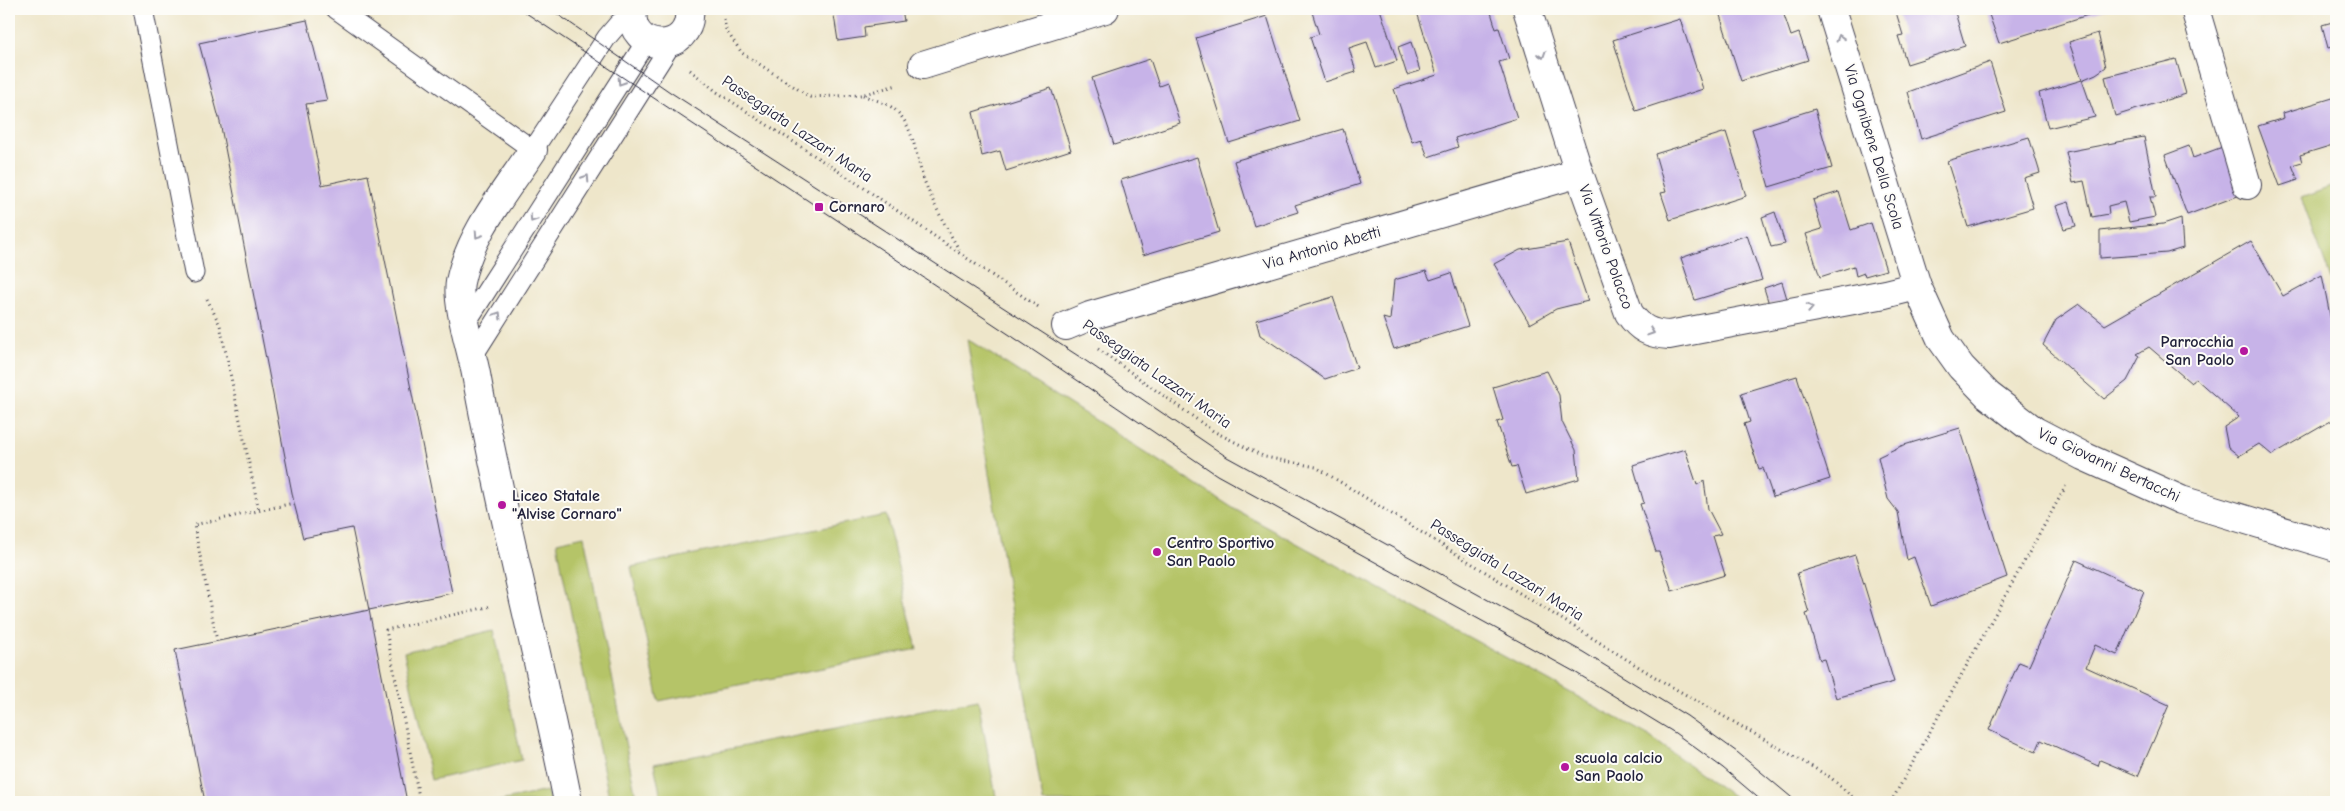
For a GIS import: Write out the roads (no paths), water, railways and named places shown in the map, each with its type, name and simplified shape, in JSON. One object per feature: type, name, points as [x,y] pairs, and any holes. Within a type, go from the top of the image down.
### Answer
[{"type":"street","points":[[633,12],[639,34],[662,44],[679,38],[687,29],[690,20],[689,9]]},
{"type":"street","points":[[923,65],[1105,9]]},
{"type":"street","name":"Via Vittorio Polacco","points":[[1527,9],[1579,173],[1629,313],[1642,329],[1654,334],[1670,336],[1917,286]]},
{"type":"street","name":"Via Ognibene Della Scola","points":[[1831,9],[1917,286]]},
{"type":"street","points":[[2195,9],[2247,185]]},
{"type":"street","points":[[532,150],[473,243],[459,284],[464,326],[472,356],[492,463],[568,802]]},
{"type":"street","name":"Via Antonio Abetti","points":[[1078,321],[1579,173]]},
{"type":"street","name":"Via Giovanni Bertacchi","points":[[1917,286],[1941,339],[1961,367],[1988,396],[2035,431],[2083,456],[2181,500],[2336,547]]},
{"type":"lane","points":[[142,9],[194,273]]},
{"type":"lane","points":[[336,9],[532,150],[606,37],[633,12]]},
{"type":"lane","points":[[464,326],[662,44]]},
{"type":"lane","points":[[472,356],[662,44]]},
{"type":"tram line","points":[[520,9],[1217,475],[1573,671],[1675,733],[1723,768],[1763,802]]},
{"type":"tram line","points":[[550,9],[670,92],[1083,359],[1227,457],[1583,652],[1687,716],[1737,752],[1797,802]]},
{"type":"place","name":"Cornaro","points":[[819,207]]},
{"type":"place","name":"Parrocchia San Paolo","points":[[2244,351]]},
{"type":"place","name":"Liceo Statale \"Alvise Cornaro\"","points":[[502,505]]},
{"type":"place","name":"Centro Sportivo San Paolo","points":[[1157,552]]},
{"type":"place","name":"scuola calcio San Paolo","points":[[1565,767]]}]
